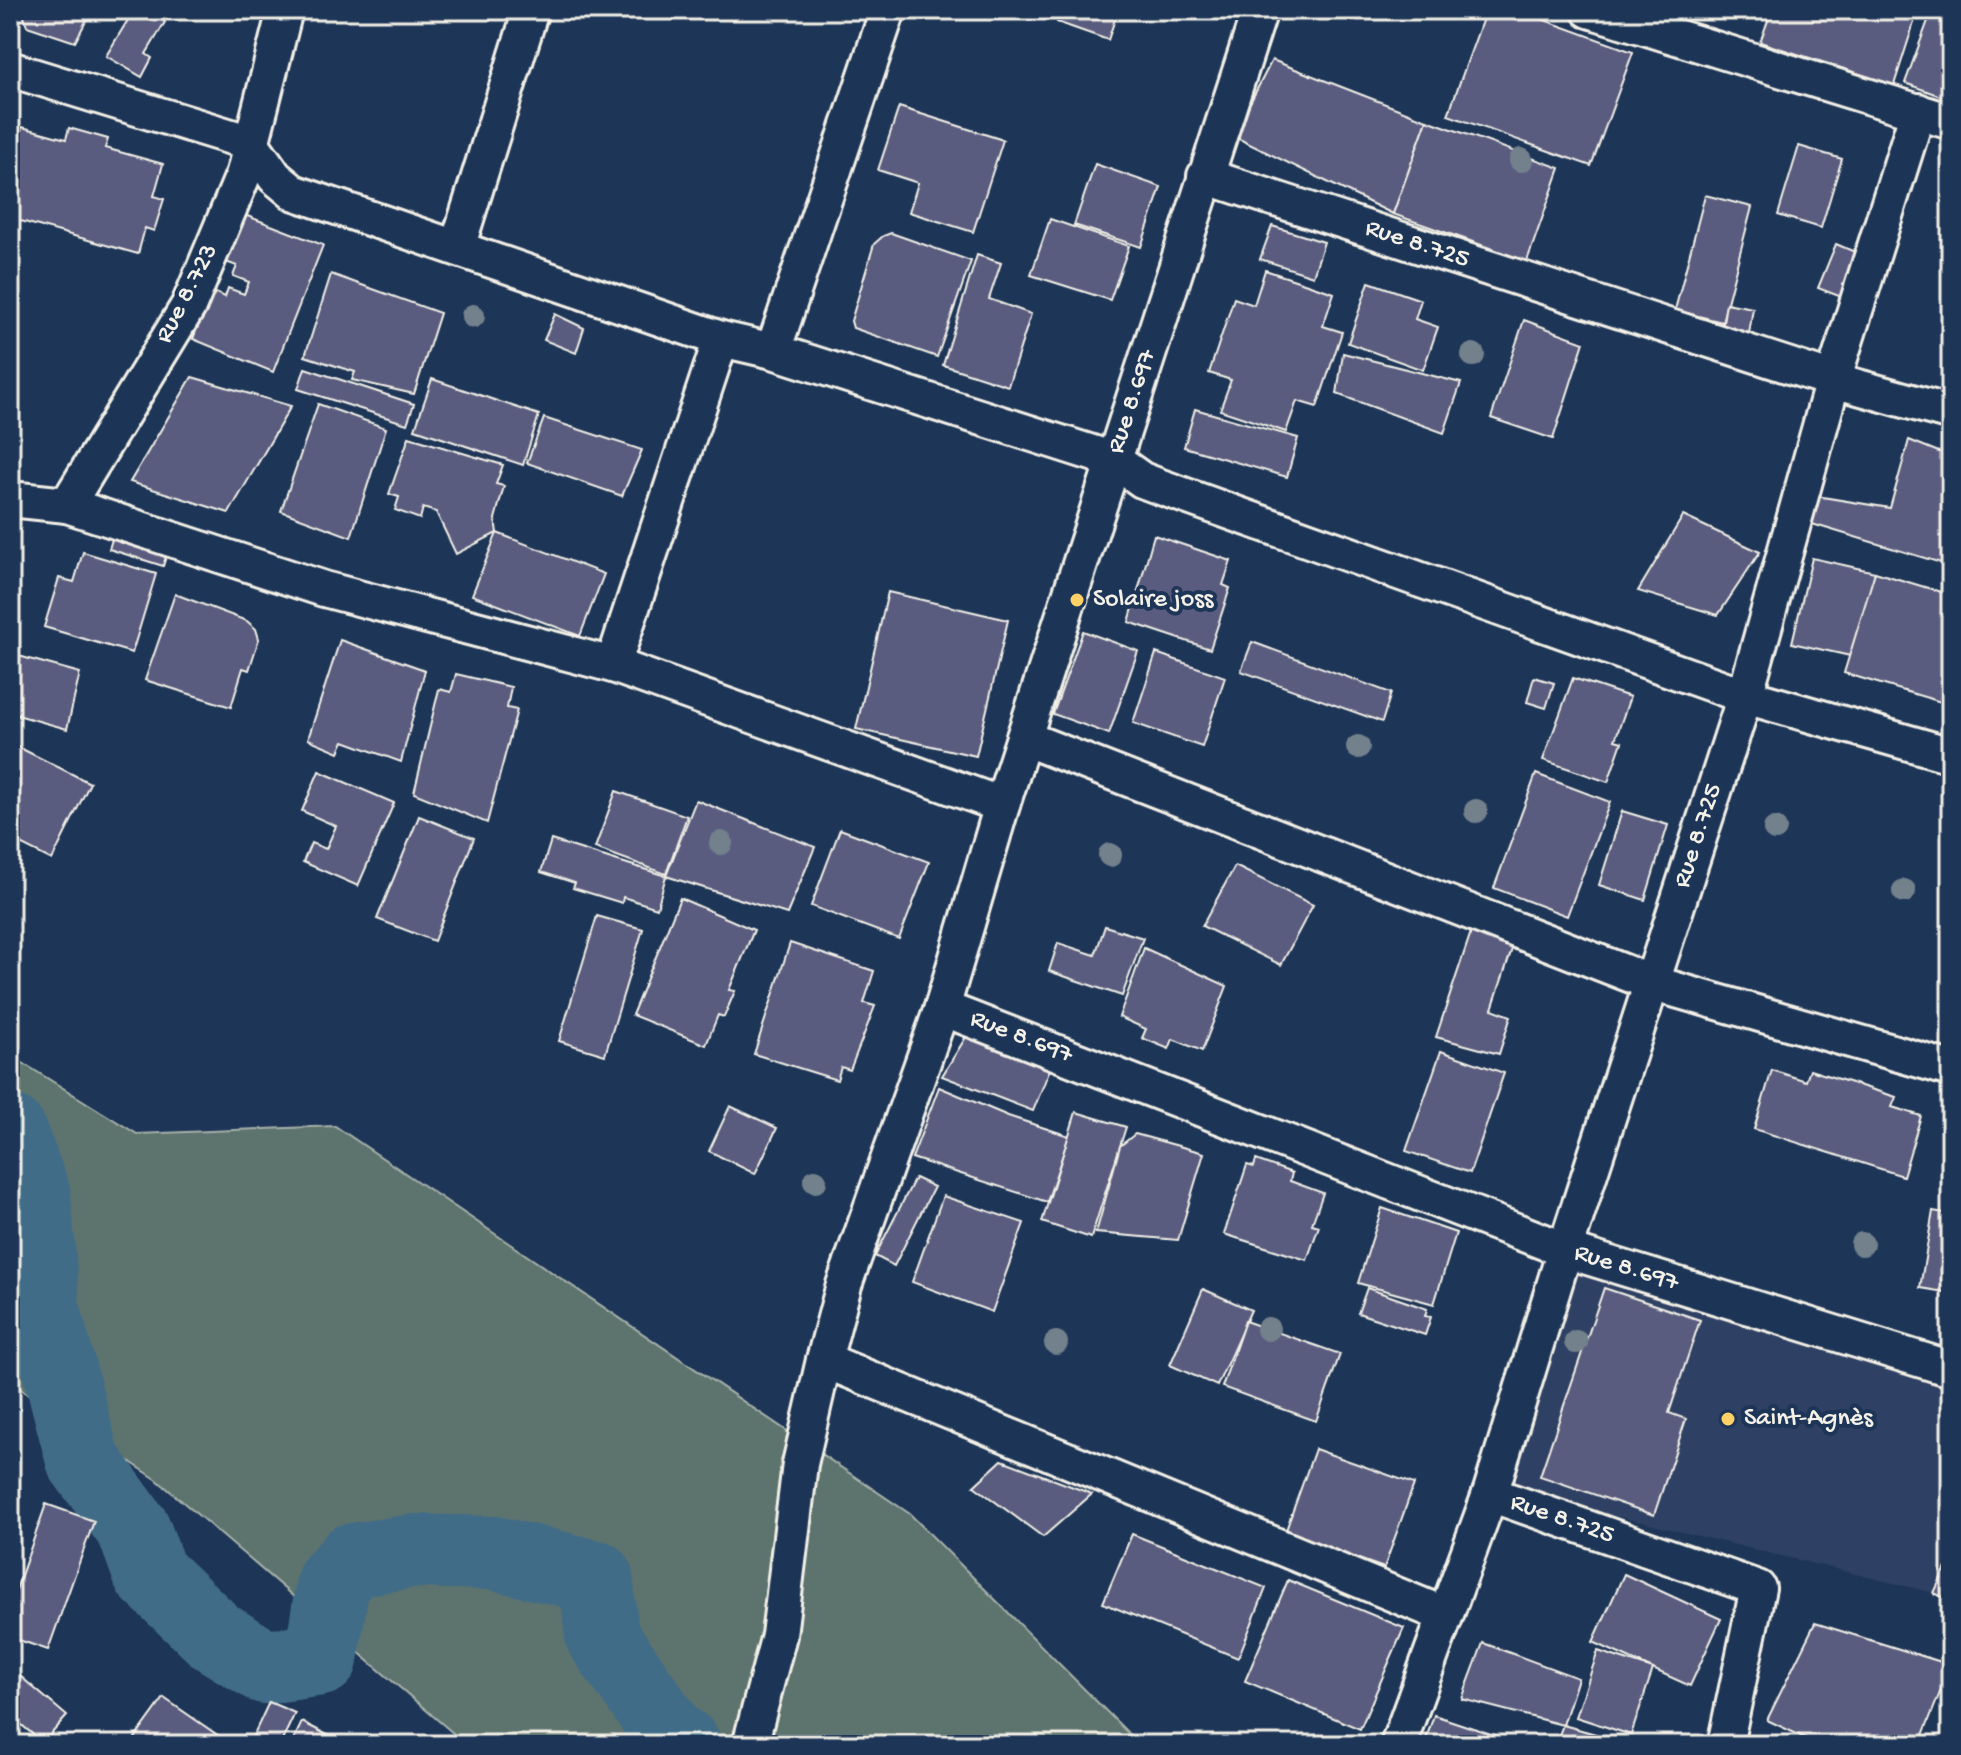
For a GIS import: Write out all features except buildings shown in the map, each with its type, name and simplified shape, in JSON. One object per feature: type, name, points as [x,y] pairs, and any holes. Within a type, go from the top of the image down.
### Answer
[{"type":"street","name":"Rue 8.723","points":[[67,505],[189,305],[244,173],[285,10]]},
{"type":"street","points":[[457,248],[531,10]]},
{"type":"street","points":[[773,351],[888,10]]},
{"type":"street","name":"Rue 8.697","points":[[1260,10],[1002,805],[942,1008],[1565,1250],[1951,1369]]},
{"type":"street","points":[[1589,10],[1951,122]]},
{"type":"street","points":[[10,69],[251,143],[275,177],[293,192],[721,339],[773,351],[1114,460],[1142,480],[1158,486],[1745,696],[1951,755]]},
{"type":"street","points":[[1918,111],[1833,380],[1951,413]]},
{"type":"street","name":"Rue 8.725","points":[[1205,176],[1833,380],[1745,696],[1565,1250],[1490,1494],[1758,1588],[1725,1745]]},
{"type":"street","points":[[613,665],[721,339]]},
{"type":"street","points":[[10,499],[67,505],[324,589],[613,665],[1002,805]]},
{"type":"street","points":[[1024,738],[1652,983],[1951,1069]]},
{"type":"street","points":[[750,1745],[779,1635],[800,1464],[824,1360],[844,1285],[942,1008]]},
{"type":"street","points":[[824,1360],[1445,1615]]},
{"type":"street","points":[[1398,1745],[1490,1494]]},
{"type":"shaded area","name":"Saint-Agnès","points":[[1589,1265],[1951,1386],[1951,1547],[1934,1593],[1512,1491],[1493,1451],[1552,1280]]},
{"type":"green space","points":[[10,1055],[137,1134],[335,1126],[910,1514],[1140,1745],[467,1745],[156,1479],[10,1382]]},
{"type":"waterway","points":[[10,1132],[34,1195],[43,1307],[83,1460],[134,1530],[150,1574],[216,1637],[265,1667],[321,1659],[333,1582],[352,1560],[414,1551],[494,1553],[596,1577],[602,1636],[670,1735],[684,1745]]},
{"type":"place","name":"Solaire joss","points":[[1077,600]]},
{"type":"place","name":"Saint-Agnès","points":[[1728,1419]]}]
